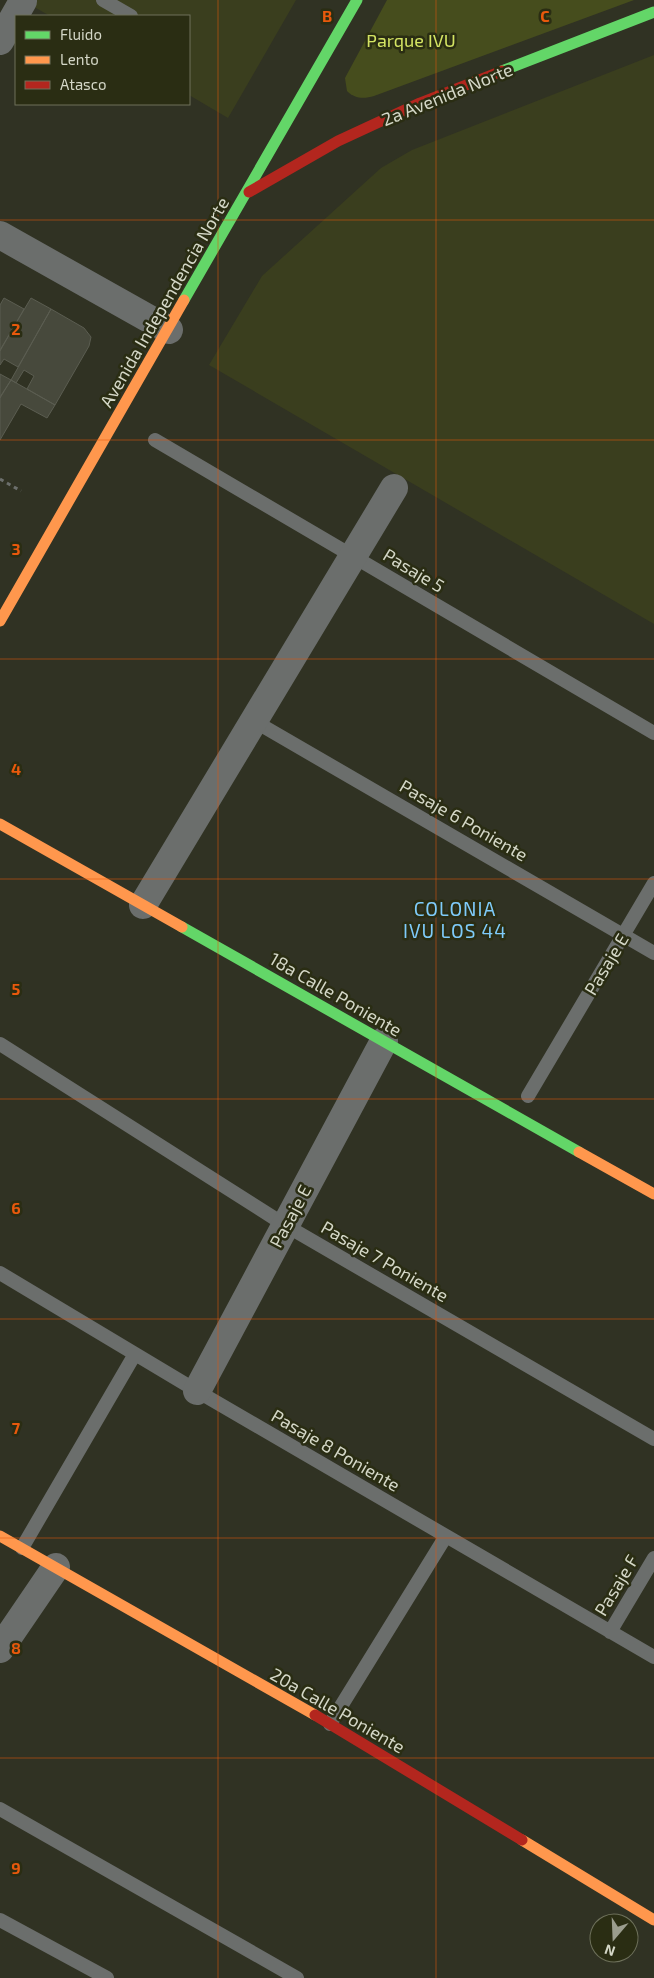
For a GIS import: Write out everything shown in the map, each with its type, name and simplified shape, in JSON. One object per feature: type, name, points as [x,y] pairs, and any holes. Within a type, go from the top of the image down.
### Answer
[{"type":"street","points":[[0,41],[23,0]]},
{"type":"street","name":"Avenida Independencia Norte","points":[[0,622],[357,0]]},
{"type":"street","name":"2a Avenida Norte","points":[[248,192],[338,141],[420,103],[654,12]]},
{"type":"street","points":[[0,235],[168,330]]},
{"type":"street","points":[[144,904],[394,488]]},
{"type":"street","name":"18a Calle Poniente","points":[[0,824],[654,1194]]},
{"type":"street","name":"Pasaje E","points":[[197,1391],[384,1041]]},
{"type":"street","name":"20a Calle Poniente","points":[[0,1536],[330,1724],[654,1920]]},
{"type":"street","points":[[0,1649],[56,1568]]},
{"type":"lane","points":[[103,0],[129,15]]},
{"type":"lane","name":"Pasaje 5","points":[[156,440],[654,733]]},
{"type":"lane","name":"Pasaje 6 Poniente","points":[[254,721],[654,953]]},
{"type":"lane","name":"Pasaje E","points":[[528,1096],[654,883]]},
{"type":"lane","name":"Pasaje 7 Poniente","points":[[0,1044],[285,1225],[654,1439]]},
{"type":"lane","name":"Pasaje 8 Poniente","points":[[0,1273],[197,1391],[654,1657]]},
{"type":"lane","points":[[22,1548],[135,1354]]},
{"type":"lane","points":[[330,1724],[446,1536]]},
{"type":"lane","name":"Pasaje F","points":[[610,1632],[654,1558]]},
{"type":"lane","points":[[0,1809],[297,1978]]},
{"type":"lane","points":[[0,1920],[107,1978]]},
{"type":"path","points":[[0,479],[21,491]]},
{"type":"shaded area","points":[[22,0],[296,0],[228,118],[190,96],[190,15],[48,15]]},
{"type":"shaded area","points":[[654,55],[654,624],[209,365],[262,276],[381,168],[412,150]]},
{"type":"green space","name":"Parque IVU","points":[[387,0],[634,0],[374,96],[356,97],[347,91],[345,78]]},
{"type":"building","points":[[4,298],[24,309],[0,351],[0,305]]},
{"type":"building","points":[[31,298],[51,309],[18,367],[4,359],[0,365],[0,350]]},
{"type":"building","points":[[51,309],[84,328],[91,337],[89,346],[55,405],[27,389],[34,376],[24,370],[16,383],[11,380]]},
{"type":"building","points":[[0,374],[11,380],[0,398]]},
{"type":"building","points":[[11,380],[55,405],[47,418],[21,404],[0,440],[0,397]]},
{"type":"traffic: fast","points":[[184,300],[357,0]]},
{"type":"traffic: fast","points":[[502,71],[654,12]]},
{"type":"traffic: fast","points":[[182,927],[579,1152]]},
{"type":"traffic: slow","points":[[0,621],[184,300]]},
{"type":"traffic: slow","points":[[0,824],[182,927]]},
{"type":"traffic: slow","points":[[579,1152],[654,1194]]},
{"type":"traffic: slow","points":[[0,1536],[315,1715]]},
{"type":"traffic: slow","points":[[522,1840],[654,1920]]},
{"type":"traffic: jam","points":[[249,192],[338,141],[420,103],[502,71]]},
{"type":"traffic: jam","points":[[315,1715],[522,1840]]},
{"type":"district","name":"COLONIA IVU LOS 44","points":[[455,919]]}]
